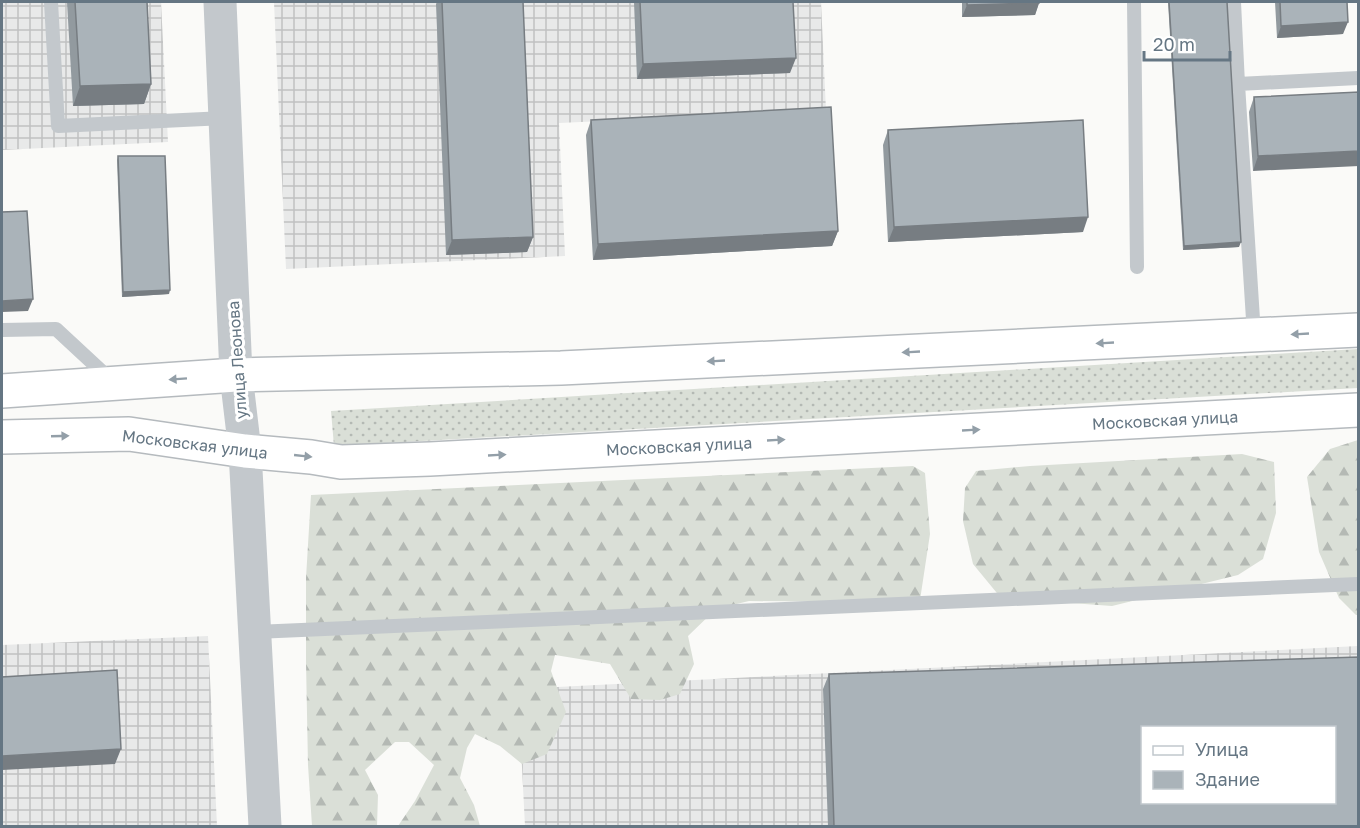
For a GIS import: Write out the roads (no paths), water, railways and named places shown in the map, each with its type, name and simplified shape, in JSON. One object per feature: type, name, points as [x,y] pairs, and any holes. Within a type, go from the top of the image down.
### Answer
[{"type":"main road","points":[[2,391],[236,375],[561,368],[1359,330]]},
{"type":"main road","name":"Московская улица","points":[[2,437],[129,434],[341,462],[1359,410]]},
{"type":"street","name":"улица Леонова","points":[[220,2],[236,375],[245,451],[265,826]]},
{"type":"lane","points":[[51,2],[58,126],[225,118]]},
{"type":"lane","points":[[1134,2],[1137,267]]},
{"type":"lane","points":[[1234,2],[1254,336]]},
{"type":"lane","points":[[1238,84],[1359,78]]},
{"type":"lane","points":[[2,330],[56,329],[114,384]]},
{"type":"lane","points":[[255,632],[1359,584]]}]
